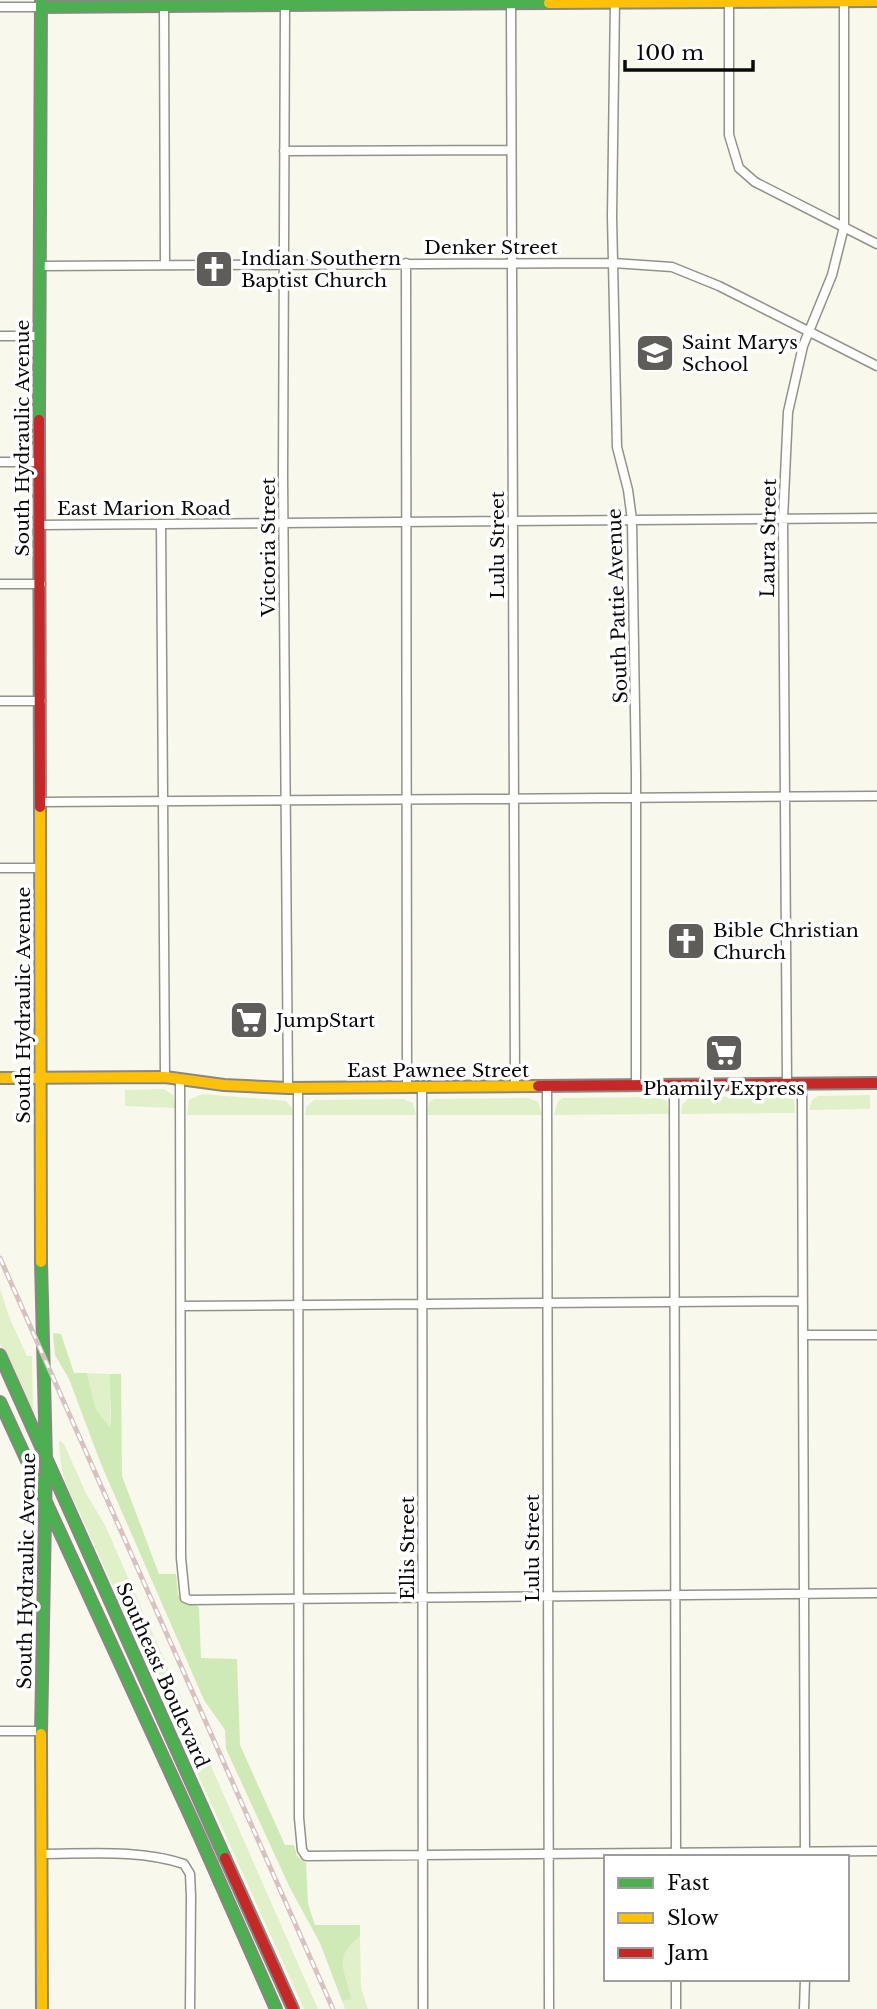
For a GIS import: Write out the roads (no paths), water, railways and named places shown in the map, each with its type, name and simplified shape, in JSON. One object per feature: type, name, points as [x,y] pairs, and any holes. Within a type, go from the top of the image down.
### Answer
[{"type":"street","name":"South Pattie Avenue","points":[[615,1],[613,263],[617,447],[628,490],[632,520],[636,1086]]},
{"type":"street","points":[[729,1],[729,135],[739,167],[755,182],[877,244]]},
{"type":"street","name":"Laura Street","points":[[787,1084],[783,519],[788,412],[803,346],[832,275],[844,227],[844,1]]},
{"type":"street","points":[[0,7],[41,3],[164,6],[221,3],[285,5],[877,1]]},
{"type":"street","name":"South Hydraulic Avenue","points":[[41,3],[40,1077],[46,1460],[41,1731],[42,2009]]},
{"type":"street","name":"Lulu Street","points":[[511,4],[515,1087]]},
{"type":"street","name":"Victoria Street","points":[[285,5],[283,523],[286,801],[300,1305],[299,1818],[302,1850],[306,1856],[421,1855]]},
{"type":"street","points":[[164,6],[165,265]]},
{"type":"street","points":[[284,151],[511,150]]},
{"type":"street","points":[[406,263],[407,1087]]},
{"type":"street","name":"Denker Street","points":[[39,266],[613,263],[672,267],[719,286],[877,366]]},
{"type":"street","points":[[0,336],[39,336]]},
{"type":"street","points":[[0,462],[40,463]]},
{"type":"street","name":"East Marion Road","points":[[40,525],[877,518]]},
{"type":"street","points":[[161,524],[165,1077]]},
{"type":"street","points":[[0,584],[41,584]]},
{"type":"street","points":[[0,701],[41,701]]},
{"type":"street","points":[[41,802],[877,796]]},
{"type":"street","points":[[0,868],[41,868]]},
{"type":"street","name":"East Pawnee Street","points":[[0,1078],[165,1077],[224,1085],[293,1088],[877,1083]]},
{"type":"street","points":[[180,1079],[183,1594],[190,1600],[877,1593]]},
{"type":"street","points":[[802,1084],[805,1854]]},
{"type":"street","points":[[674,1086],[676,1855]]},
{"type":"street","name":"Ellis Street","points":[[422,1087],[423,2009]]},
{"type":"street","name":"Lulu Street","points":[[547,1087],[548,2009]]},
{"type":"street","points":[[181,1306],[803,1301]]},
{"type":"street","points":[[803,1335],[877,1335]]},
{"type":"street","name":"Southeast Boulevard","points":[[0,1355],[293,2009]]},
{"type":"street","name":"Southeast Boulevard","points":[[1,1404],[276,2009]]},
{"type":"street","points":[[0,1731],[41,1731]]},
{"type":"street","points":[[421,1855],[877,1852]]},
{"type":"street","points":[[41,1854],[101,1853],[162,1857],[184,1864],[190,1874],[191,1896],[190,2009]]},
{"type":"street","points":[[676,1981],[676,2009]]},
{"type":"street","points":[[804,1981],[804,2009]]},
{"type":"railway","points":[[0,1258],[333,2009]]},
{"type":"place","name":"Indian Southern Baptist Church","points":[[214,269]]},
{"type":"place","name":"Saint Marys School","points":[[655,353]]},
{"type":"place","name":"Bible Christian Church","points":[[686,941]]},
{"type":"place","name":"JumpStart","points":[[249,1020]]},
{"type":"place","name":"Phamily Express","points":[[724,1053]]}]
